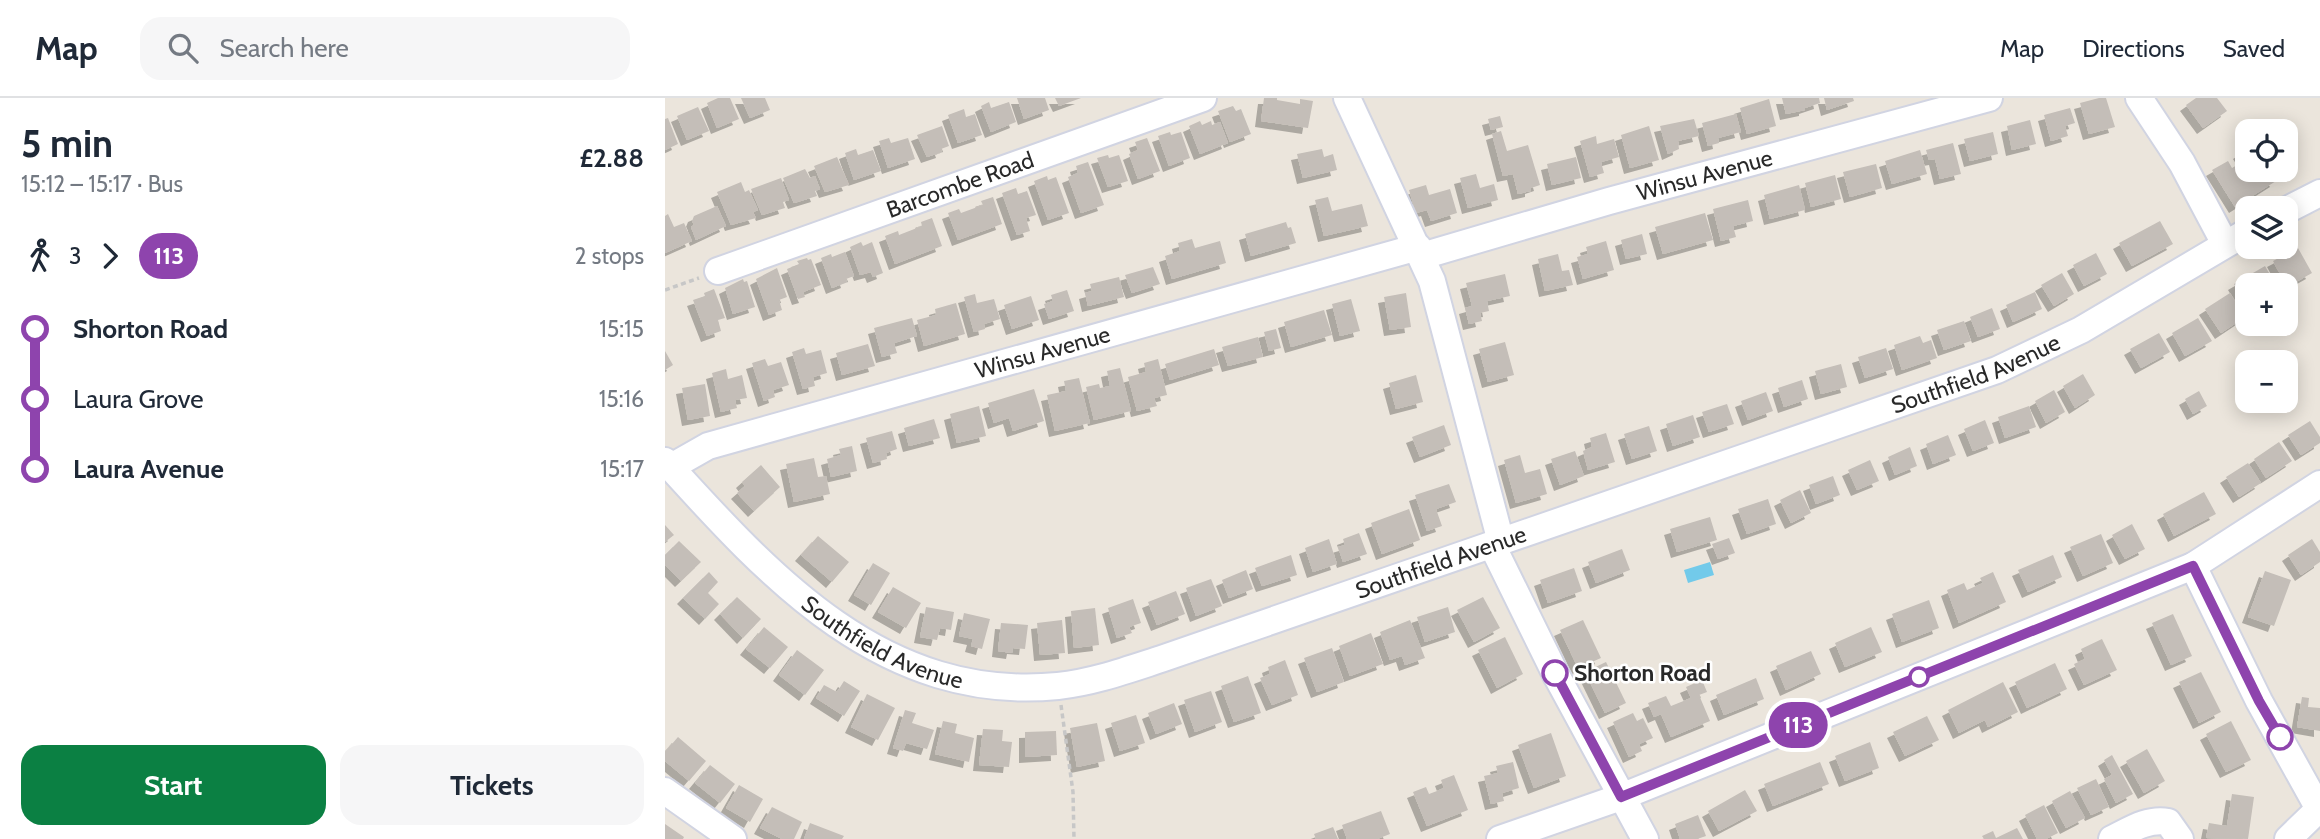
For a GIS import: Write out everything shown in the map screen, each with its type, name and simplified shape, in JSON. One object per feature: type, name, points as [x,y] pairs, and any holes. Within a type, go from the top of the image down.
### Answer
[{"type":"street","name":"Barcombe Road","points":[[717,271],[1203,98]]},
{"type":"street","points":[[1347,98],[1433,281],[1496,543],[1555,673],[1645,839]]},
{"type":"street","name":"Winsu Avenue","points":[[668,464],[708,446],[1989,98]]},
{"type":"street","points":[[2139,98],[2235,237]]},
{"type":"street","points":[[2298,204],[2320,193]]},
{"type":"street","name":"Southfield Avenue","points":[[668,464],[726,528],[768,569],[849,634],[889,656],[922,669],[973,682],[1058,686],[1093,680],[1161,659],[1997,370],[2081,330],[2235,239]]},
{"type":"street","points":[[1500,839],[1621,797],[2193,566],[2320,484]]},
{"type":"street","points":[[2193,566],[2259,701],[2319,808],[2288,839]]},
{"type":"street","points":[[665,791],[733,839]]},
{"type":"street","points":[[2112,839],[2138,826],[2159,820],[2168,822],[2180,839]]},
{"type":"path","points":[[665,290],[717,271]]},
{"type":"path","points":[[1060,701],[1073,792],[1075,839]]},
{"type":"water","points":[[1710,562],[1714,575],[1688,583],[1684,570]]},
{"type":"building","points":[[718,98],[730,98],[739,119],[717,128],[707,103]]},
{"type":"building","points":[[741,98],[765,98],[770,110],[750,118]]},
{"type":"building","points":[[1017,98],[1045,98],[1049,110],[1024,119]]},
{"type":"building","points":[[1055,98],[1081,98],[1059,106]]},
{"type":"building","points":[[1264,98],[1277,98],[1300,104],[1300,99],[1313,101],[1308,128],[1261,121]]},
{"type":"building","points":[[1782,98],[1819,98],[1820,103],[1786,114]]},
{"type":"building","points":[[1824,98],[1853,98],[1854,101],[1827,110]]},
{"type":"building","points":[[2106,98],[2115,127],[2089,134],[2080,103]]},
{"type":"building","points":[[2196,98],[2217,98],[2227,111],[2203,128],[2186,105]]},
{"type":"building","points":[[1769,99],[1776,126],[1747,134],[1740,108]]},
{"type":"building","points":[[989,102],[991,108],[1009,102],[1016,122],[991,132],[981,106]]},
{"type":"building","points":[[1233,106],[1236,111],[1241,109],[1251,134],[1230,142],[1218,111]]},
{"type":"building","points":[[698,107],[709,131],[687,140],[677,116]]},
{"type":"building","points":[[2070,108],[2075,123],[2065,126],[2068,136],[2051,141],[2044,115]]},
{"type":"building","points":[[964,109],[966,117],[975,114],[982,135],[958,143],[948,115]]},
{"type":"building","points":[[1736,114],[1741,132],[1718,138],[1719,143],[1708,146],[1702,123]]},
{"type":"building","points":[[1500,116],[1503,127],[1491,130],[1488,119]]},
{"type":"building","points":[[668,118],[678,144],[665,150],[665,119]]},
{"type":"building","points":[[1694,119],[1699,136],[1678,141],[1679,149],[1668,154],[1660,126]]},
{"type":"building","points":[[2030,120],[2036,144],[2012,150],[2007,126]]},
{"type":"building","points":[[1200,121],[1202,125],[1211,121],[1212,125],[1220,122],[1228,143],[1200,154],[1189,126]]},
{"type":"building","points":[[942,126],[949,146],[941,149],[942,152],[927,157],[917,135]]},
{"type":"building","points":[[1649,126],[1659,160],[1630,168],[1621,135]]},
{"type":"building","points":[[1501,131],[1507,151],[1528,145],[1540,185],[1531,188],[1531,191],[1518,194],[1513,174],[1503,176],[1492,134]]},
{"type":"building","points":[[1170,132],[1171,135],[1181,132],[1190,158],[1169,166],[1158,136]]},
{"type":"building","points":[[1993,132],[1998,154],[1970,161],[1964,139]]},
{"type":"building","points":[[1596,136],[1597,144],[1614,139],[1619,157],[1601,162],[1604,173],[1590,177],[1580,141]]},
{"type":"building","points":[[889,138],[891,143],[908,138],[915,159],[888,168],[879,141]]},
{"type":"building","points":[[1147,138],[1160,171],[1138,179],[1129,154],[1138,150],[1135,142]]},
{"type":"building","points":[[1953,143],[1961,174],[1940,179],[1935,159],[1929,160],[1926,150]]},
{"type":"building","points":[[856,149],[858,155],[873,150],[881,171],[854,180],[845,153]]},
{"type":"building","points":[[1322,149],[1324,157],[1333,154],[1337,170],[1303,178],[1297,154]]},
{"type":"building","points":[[1920,150],[1927,174],[1892,184],[1885,161]]},
{"type":"building","points":[[1108,155],[1109,158],[1119,155],[1128,181],[1108,187],[1097,158]]},
{"type":"building","points":[[837,157],[849,185],[825,192],[814,166]]},
{"type":"building","points":[[1576,157],[1581,178],[1552,185],[1547,164]]},
{"type":"building","points":[[2228,161],[2232,168],[2235,166],[2235,182],[2274,182],[2252,196],[2235,196],[2235,207],[2212,170]]},
{"type":"building","points":[[1088,162],[1104,205],[1081,213],[1068,177],[1078,173],[1076,166]]},
{"type":"building","points":[[1876,164],[1882,188],[1850,197],[1843,172]]},
{"type":"building","points":[[805,169],[810,178],[815,176],[820,189],[815,191],[817,196],[794,203],[783,178]]},
{"type":"building","points":[[1476,174],[1480,188],[1494,184],[1498,200],[1468,208],[1460,178]]},
{"type":"building","points":[[1835,175],[1841,199],[1811,207],[1805,183]]},
{"type":"building","points":[[1047,176],[1048,180],[1056,177],[1069,213],[1048,220],[1034,181]]},
{"type":"building","points":[[781,178],[789,200],[783,202],[785,208],[762,215],[751,189]]},
{"type":"building","points":[[741,182],[745,192],[749,190],[758,210],[753,212],[756,218],[731,225],[717,192]]},
{"type":"building","points":[[1426,185],[1429,195],[1450,189],[1457,213],[1431,221],[1427,210],[1416,213],[1409,190]]},
{"type":"building","points":[[1799,185],[1805,210],[1770,219],[1764,195]]},
{"type":"building","points":[[1016,188],[1018,194],[1027,191],[1036,215],[1026,218],[1030,231],[1017,235],[1002,193]]},
{"type":"building","points":[[993,197],[1002,224],[958,240],[948,213],[959,209],[961,213],[983,205],[981,201]]},
{"type":"building","points":[[1328,197],[1332,211],[1362,204],[1368,226],[1324,236],[1315,200]]},
{"type":"building","points":[[1748,200],[1753,221],[1733,226],[1736,237],[1721,241],[1713,209]]},
{"type":"building","points":[[717,206],[726,226],[696,240],[691,227],[694,225],[694,216]]},
{"type":"building","points":[[1705,213],[1713,240],[1663,254],[1655,227]]},
{"type":"building","points":[[668,214],[674,227],[684,223],[692,241],[665,253],[665,216]]},
{"type":"building","points":[[932,218],[942,246],[895,264],[885,236],[898,231],[899,235],[922,226],[921,222]]},
{"type":"building","points":[[2160,221],[2173,244],[2132,266],[2119,243]]},
{"type":"building","points":[[1286,222],[1288,228],[1291,227],[1296,243],[1251,256],[1245,234]]},
{"type":"building","points":[[1642,234],[1647,254],[1626,259],[1621,240]]},
{"type":"building","points":[[1192,239],[1195,248],[1220,241],[1226,263],[1172,279],[1165,256],[1180,251],[1178,243]]},
{"type":"building","points":[[1606,241],[1614,270],[1583,279],[1577,257],[1588,254],[1586,247]]},
{"type":"building","points":[[861,242],[863,246],[872,242],[883,273],[873,277],[871,272],[860,275],[850,247]]},
{"type":"building","points":[[2298,248],[2312,273],[2298,281],[2298,273],[2279,273],[2273,261],[2298,259]]},
{"type":"building","points":[[845,252],[854,276],[832,288],[821,258]]},
{"type":"building","points":[[2096,253],[2107,274],[2084,286],[2073,265]]},
{"type":"building","points":[[1558,254],[1562,271],[1569,270],[1573,285],[1545,291],[1538,259]]},
{"type":"building","points":[[811,259],[821,285],[803,292],[805,297],[798,299],[787,269],[799,264],[797,261]]},
{"type":"building","points":[[2265,266],[2269,273],[2253,273]]},
{"type":"building","points":[[1153,267],[1160,284],[1132,293],[1125,275]]},
{"type":"building","points":[[777,268],[787,297],[779,300],[782,310],[769,315],[756,279]]},
{"type":"building","points":[[2062,273],[2074,294],[2054,306],[2041,285]]},
{"type":"building","points":[[1505,274],[1510,296],[1487,301],[1489,311],[1480,313],[1482,321],[1469,324],[1465,308],[1472,306],[1466,283]]},
{"type":"building","points":[[1119,277],[1124,297],[1088,306],[1085,293],[1092,291],[1090,284]]},
{"type":"building","points":[[743,279],[744,282],[747,281],[755,307],[733,314],[725,288]]},
{"type":"building","points":[[714,289],[725,318],[718,320],[721,331],[707,336],[693,300]]},
{"type":"building","points":[[1067,290],[1074,311],[1049,319],[1044,304],[1053,301],[1051,295]]},
{"type":"building","points":[[2035,292],[2042,309],[2013,322],[2006,305]]},
{"type":"building","points":[[1406,293],[1411,327],[1390,330],[1384,297]]},
{"type":"building","points":[[2230,293],[2235,301],[2235,324],[2221,333],[2205,309]]},
{"type":"building","points":[[975,294],[977,303],[994,299],[1000,319],[984,324],[985,329],[974,332],[964,297]]},
{"type":"building","points":[[1031,296],[1039,320],[1012,329],[1004,305]]},
{"type":"building","points":[[1351,299],[1360,331],[1340,336],[1332,304]]},
{"type":"building","points":[[956,303],[965,334],[924,346],[917,320],[936,315],[935,309]]},
{"type":"building","points":[[1992,308],[2000,329],[1978,337],[1970,317]]},
{"type":"building","points":[[1324,310],[1332,335],[1291,347],[1284,322]]},
{"type":"building","points":[[912,318],[917,336],[894,343],[897,353],[882,357],[874,328]]},
{"type":"building","points":[[2198,318],[2212,341],[2185,356],[2172,333]]},
{"type":"building","points":[[1964,321],[1971,341],[1944,350],[1937,330]]},
{"type":"building","points":[[1276,329],[1281,348],[1269,351],[1264,332]]},
{"type":"building","points":[[2159,333],[2170,352],[2141,368],[2130,349]]},
{"type":"building","points":[[1920,336],[1923,343],[1931,340],[1937,358],[1902,370],[1894,345]]},
{"type":"building","points":[[1258,337],[1263,357],[1228,366],[1222,347]]},
{"type":"building","points":[[1505,342],[1514,375],[1488,382],[1479,349]]},
{"type":"building","points":[[868,344],[875,366],[842,375],[836,353]]},
{"type":"building","points":[[804,348],[806,354],[821,350],[827,373],[813,377],[815,386],[803,389],[792,352]]},
{"type":"building","points":[[1886,348],[1893,369],[1865,378],[1858,357]]},
{"type":"building","points":[[1214,349],[1219,365],[1170,380],[1165,364]]},
{"type":"building","points":[[665,351],[673,365],[665,370]]},
{"type":"building","points":[[765,359],[768,366],[781,362],[789,385],[773,390],[775,397],[764,401],[752,363]]},
{"type":"building","points":[[1158,359],[1167,395],[1154,398],[1157,406],[1137,411],[1128,377],[1146,372],[1144,363]]},
{"type":"building","points":[[1841,364],[1847,387],[1821,394],[1815,371]]},
{"type":"building","points":[[1120,368],[1131,411],[1094,420],[1086,387],[1099,384],[1100,388],[1110,386],[1107,371]]},
{"type":"building","points":[[726,369],[728,379],[742,375],[747,398],[735,400],[737,408],[721,412],[712,373]]},
{"type":"building","points":[[2083,374],[2095,395],[2075,408],[2063,386]]},
{"type":"building","points":[[1416,375],[1423,402],[1396,409],[1389,383]]},
{"type":"building","points":[[1079,378],[1090,423],[1055,431],[1047,395],[1066,391],[1064,381]]},
{"type":"building","points":[[1802,380],[1808,399],[1784,407],[1778,388]]},
{"type":"building","points":[[705,384],[710,416],[688,420],[682,388]]},
{"type":"building","points":[[1034,389],[1044,421],[1013,431],[1009,418],[994,423],[988,403]]},
{"type":"building","points":[[2054,390],[2065,412],[2046,423],[2035,401]]},
{"type":"building","points":[[2199,391],[2207,406],[2193,414],[2185,399]]},
{"type":"building","points":[[1766,392],[1773,411],[1748,420],[1741,401]]},
{"type":"building","points":[[1727,404],[1734,424],[1709,432],[1702,412]]},
{"type":"building","points":[[979,406],[986,436],[957,443],[950,414]]},
{"type":"building","points":[[2029,406],[2036,427],[2005,438],[1998,417]]},
{"type":"building","points":[[1693,415],[1700,437],[1673,446],[1666,424]]},
{"type":"building","points":[[934,419],[940,438],[909,446],[904,428]]},
{"type":"building","points":[[1985,420],[1994,443],[1973,451],[1964,429]]},
{"type":"building","points":[[2310,421],[2320,437],[2320,443],[2301,455],[2288,435]]},
{"type":"building","points":[[1444,425],[1451,445],[1420,457],[1412,437]]},
{"type":"building","points":[[1649,426],[1657,451],[1632,459],[1624,434]]},
{"type":"building","points":[[892,431],[897,449],[886,453],[887,459],[873,463],[866,438]]},
{"type":"building","points":[[1606,433],[1615,462],[1588,470],[1583,451],[1592,447],[1590,438]]},
{"type":"building","points":[[1948,435],[1956,455],[1933,464],[1926,444]]},
{"type":"building","points":[[2279,442],[2292,461],[2266,478],[2254,459]]},
{"type":"building","points":[[852,446],[857,471],[831,477],[827,459],[841,455],[839,449]]},
{"type":"building","points":[[1910,447],[1917,466],[1895,475],[1888,457]]},
{"type":"building","points":[[1575,451],[1584,476],[1560,485],[1551,459]]},
{"type":"building","points":[[1520,455],[1525,473],[1540,469],[1547,494],[1516,503],[1504,460]]},
{"type":"building","points":[[814,458],[818,477],[826,476],[830,494],[794,502],[786,464]]},
{"type":"building","points":[[1870,460],[1879,481],[1857,490],[1848,470]]},
{"type":"building","points":[[2248,463],[2261,483],[2239,497],[2226,477]]},
{"type":"building","points":[[761,465],[780,487],[754,511],[737,493],[745,486],[742,482]]},
{"type":"building","points":[[1833,476],[1840,495],[1816,504],[1809,485]]},
{"type":"building","points":[[1449,484],[1456,502],[1436,509],[1442,526],[1427,531],[1415,495]]},
{"type":"building","points":[[1800,490],[1811,513],[1791,523],[1780,500]]},
{"type":"building","points":[[2204,492],[2216,514],[2174,536],[2163,514]]},
{"type":"building","points":[[1768,499],[1776,524],[1747,534],[1738,509]]},
{"type":"building","points":[[1409,509],[1420,540],[1382,554],[1371,523]]},
{"type":"building","points":[[1710,517],[1717,540],[1677,552],[1670,529]]},
{"type":"building","points":[[2132,524],[2145,549],[2125,559],[2112,535]]},
{"type":"building","points":[[665,525],[674,535],[665,542]]},
{"type":"building","points":[[1359,533],[1367,554],[1343,562],[1338,547],[1345,545],[1343,539]]},
{"type":"building","points":[[2101,534],[2113,563],[2083,576],[2070,547]]},
{"type":"building","points":[[818,536],[849,562],[832,582],[801,555]]},
{"type":"building","points":[[1729,538],[1735,553],[1718,559],[1712,544]]},
{"type":"building","points":[[1329,539],[1337,564],[1313,572],[1305,548]]},
{"type":"building","points":[[2312,539],[2320,552],[2320,562],[2301,575],[2288,555]]},
{"type":"building","points":[[679,541],[701,562],[681,581],[665,565],[665,555]]},
{"type":"building","points":[[1622,549],[1630,570],[1596,583],[1588,562]]},
{"type":"building","points":[[1291,555],[1297,575],[1262,586],[1255,568]]},
{"type":"building","points":[[2053,555],[2062,577],[2028,592],[2018,570]]},
{"type":"building","points":[[873,563],[890,573],[871,605],[854,595]]},
{"type":"building","points":[[1574,568],[1582,591],[1548,603],[1540,580]]},
{"type":"building","points":[[1246,570],[1253,589],[1229,598],[1222,580]]},
{"type":"building","points":[[2265,571],[2291,580],[2274,626],[2248,617]]},
{"type":"building","points":[[709,572],[718,582],[708,593],[719,604],[705,619],[683,598]]},
{"type":"building","points":[[1993,572],[2006,602],[1959,623],[1947,590],[1964,583],[1967,590],[1983,583],[1980,578]]},
{"type":"building","points":[[1211,579],[1222,606],[1196,616],[1186,588]]},
{"type":"building","points":[[893,587],[921,603],[906,628],[878,612]]},
{"type":"building","points":[[1176,591],[1185,614],[1157,625],[1148,602]]},
{"type":"building","points":[[737,597],[761,619],[743,638],[720,614]]},
{"type":"building","points":[[1483,597],[1500,628],[1474,642],[1457,610]]},
{"type":"building","points":[[1133,599],[1141,623],[1129,627],[1132,633],[1117,638],[1108,608]]},
{"type":"building","points":[[1929,600],[1939,628],[1902,642],[1892,614]]},
{"type":"building","points":[[926,607],[954,612],[951,630],[940,628],[937,640],[920,637]]},
{"type":"building","points":[[1448,607],[1455,632],[1425,642],[1417,617]]},
{"type":"building","points":[[1095,608],[1099,645],[1074,648],[1071,611]]},
{"type":"building","points":[[964,613],[990,619],[982,649],[971,646],[973,639],[959,636]]},
{"type":"building","points":[[2173,614],[2192,656],[2171,665],[2152,623]]},
{"type":"building","points":[[1062,620],[1065,653],[1040,655],[1037,623]]},
{"type":"building","points":[[1410,620],[1425,658],[1405,665],[1402,656],[1390,660],[1380,632]]},
{"type":"building","points":[[1583,620],[1601,658],[1578,668],[1560,630]]},
{"type":"building","points":[[1001,623],[1028,625],[1025,649],[1013,648],[1012,653],[998,651]]},
{"type":"building","points":[[764,627],[788,647],[770,668],[746,649]]},
{"type":"building","points":[[1871,627],[1882,652],[1845,667],[1835,643]]},
{"type":"building","points":[[1371,633],[1383,664],[1350,676],[1339,646]]},
{"type":"building","points":[[1505,637],[1523,674],[1497,688],[1478,650]]},
{"type":"building","points":[[2102,639],[2117,670],[2084,685],[2074,664],[2085,659],[2081,649]]},
{"type":"building","points":[[1332,648],[1344,682],[1317,692],[1304,658]]},
{"type":"building","points":[[797,650],[824,670],[805,695],[779,675]]},
{"type":"building","points":[[1811,651],[1821,674],[1786,690],[1776,666]]},
{"type":"building","points":[[1285,660],[1298,695],[1272,705],[1260,678],[1270,674],[1268,667]]},
{"type":"building","points":[[1606,662],[1626,703],[1605,713],[1585,672]]},
{"type":"building","points":[[2055,663],[2067,689],[2027,708],[2015,682]]},
{"type":"building","points":[[2201,672],[2221,712],[2199,723],[2179,682]]},
{"type":"building","points":[[1248,676],[1261,713],[1234,722],[1221,686]]},
{"type":"building","points":[[1756,678],[1764,699],[1724,715],[1716,695]]},
{"type":"building","points":[[1702,680],[1707,692],[1699,695],[1710,721],[1671,737],[1661,714],[1654,717],[1648,703],[1666,696],[1671,706],[1691,698],[1686,687]]},
{"type":"building","points":[[844,681],[860,691],[844,716],[816,698],[824,685],[837,692]]},
{"type":"building","points":[[2003,682],[2018,712],[1988,727],[1985,720],[1959,733],[1948,710]]},
{"type":"building","points":[[1211,691],[1222,722],[1195,732],[1184,700]]},
{"type":"building","points":[[867,694],[895,708],[878,740],[851,727]]},
{"type":"building","points":[[2302,697],[2309,698],[2308,707],[2320,708],[2320,731],[2297,727]]},
{"type":"building","points":[[1174,703],[1182,724],[1156,734],[1148,713]]},
{"type":"building","points":[[905,710],[916,713],[912,723],[934,730],[927,749],[906,743],[903,751],[893,748]]},
{"type":"building","points":[[1633,713],[1637,721],[1643,718],[1653,738],[1639,744],[1642,751],[1629,757],[1613,722]]},
{"type":"building","points":[[1136,715],[1145,743],[1120,751],[1111,723]]},
{"type":"building","points":[[1927,716],[1939,740],[1905,756],[1893,732]]},
{"type":"building","points":[[943,721],[957,724],[955,733],[974,738],[969,762],[935,754]]},
{"type":"building","points":[[2231,721],[2251,760],[2226,772],[2206,734]]},
{"type":"building","points":[[1097,723],[1105,761],[1077,767],[1070,728]]},
{"type":"building","points":[[983,729],[1003,730],[1002,741],[1012,742],[1009,767],[979,765]]},
{"type":"building","points":[[1056,731],[1057,755],[1025,757],[1025,732]]},
{"type":"building","points":[[1551,733],[1566,776],[1534,788],[1518,745]]},
{"type":"building","points":[[678,737],[706,761],[689,781],[665,761],[665,752]]},
{"type":"building","points":[[1870,742],[1879,768],[1845,781],[1835,756]]},
{"type":"building","points":[[2147,749],[2165,781],[2144,793],[2126,761]]},
{"type":"building","points":[[2112,755],[2133,794],[2116,803],[2104,779],[2112,775],[2104,760]]},
{"type":"building","points":[[1513,762],[1519,788],[1502,793],[1504,801],[1491,804],[1484,776],[1498,773],[1496,766]]},
{"type":"building","points":[[1820,762],[1829,784],[1773,806],[1764,784]]},
{"type":"building","points":[[710,765],[735,784],[720,803],[695,783]]},
{"type":"building","points":[[1454,775],[1468,810],[1427,826],[1413,792],[1426,787],[1429,794],[1437,791],[1444,788],[1441,780]]},
{"type":"building","points":[[2096,779],[2109,807],[2091,815],[2077,788]]},
{"type":"building","points":[[739,785],[763,799],[750,822],[726,808]]},
{"type":"building","points":[[1745,790],[1757,811],[1719,831],[1708,811]]},
{"type":"building","points":[[2070,791],[2085,818],[2066,828],[2052,801]]},
{"type":"building","points":[[2232,794],[2254,797],[2248,839],[2206,838],[2209,823],[2227,826]]},
{"type":"building","points":[[2044,805],[2058,833],[2046,839],[2037,839],[2025,815]]},
{"type":"building","points":[[772,807],[802,822],[794,839],[782,839],[760,828]]},
{"type":"building","points":[[1381,811],[1390,834],[1377,839],[1347,839],[1342,825]]},
{"type":"building","points":[[1698,815],[1706,836],[1680,839],[1675,824]]},
{"type":"building","points":[[810,823],[844,836],[842,839],[804,839]]},
{"type":"building","points":[[665,824],[684,837],[683,839],[665,839]]},
{"type":"building","points":[[1333,827],[1338,839],[1316,839],[1314,834]]},
{"type":"building","points":[[2017,828],[2023,839],[1984,839],[1982,836],[1993,831],[1996,838]]},
{"type":"bus line","name":"113","points":[[1555,673],[1621,797],[2193,566],[2259,701],[2280,737]]},
{"type":"place","name":"Shorton Road","points":[[1555,673]]}]
